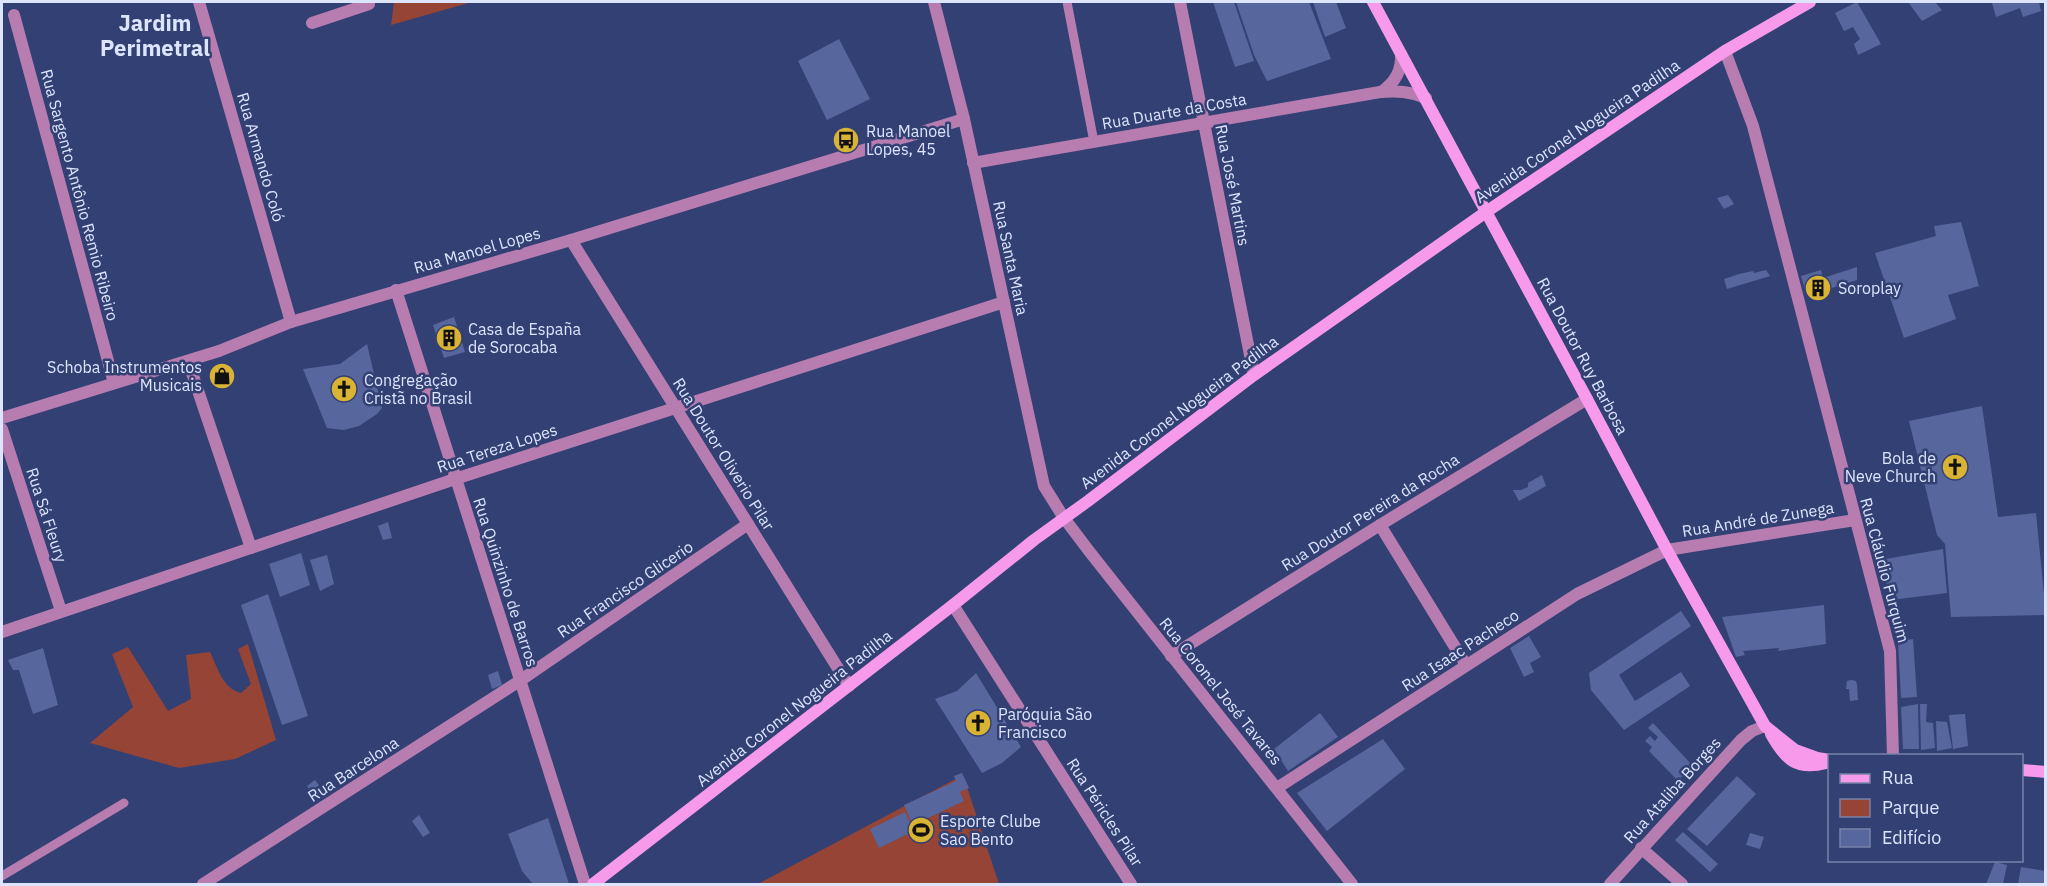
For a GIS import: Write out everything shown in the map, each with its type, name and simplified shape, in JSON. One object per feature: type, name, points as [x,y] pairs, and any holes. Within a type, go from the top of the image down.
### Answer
[{"type":"main road","name":"Rua Doutor Ruy Barbosa","points":[[1373,2],[1667,550],[1766,727]]},
{"type":"main road","name":"Avenida Coronel Nogueira Padilha","points":[[593,885],[1034,540],[1254,375],[1486,212],[1725,51],[1810,2]]},
{"type":"main road","points":[[1766,727],[1795,750],[1828,761]]},
{"type":"main road","points":[[2023,770],[2046,772]]},
{"type":"street","name":"Rua Armando Coló","points":[[199,2],[291,322]]},
{"type":"street","name":"Rua Santa Maria","points":[[934,2],[964,119],[1044,486],[1064,518]]},
{"type":"street","name":"Rua José Martins","points":[[1180,2],[1254,375]]},
{"type":"street","points":[[312,22],[369,4]]},
{"type":"street","name":"Rua Sargento Antônio Remio Ribeiro","points":[[14,15],[114,383]]},
{"type":"street","name":"Rua Cláudio Furquim","points":[[1725,51],[1753,126],[1890,651],[1893,754]]},
{"type":"street","points":[[1380,92],[1388,87],[1399,73],[1402,63],[1401,54]]},
{"type":"street","name":"Rua Duarte da Costa","points":[[973,164],[1380,92],[1404,91],[1426,98]]},
{"type":"street","name":"Rua Manoel Lopes","points":[[2,418],[219,351],[291,322],[571,240],[964,119]]},
{"type":"street","name":"Rua Doutor Oliverio Pilar","points":[[571,240],[849,686]]},
{"type":"street","name":"Rua Quinzinho de Barros","points":[[396,290],[585,885]]},
{"type":"street","name":"Rua Tereza Lopes","points":[[2,632],[455,479],[1004,302]]},
{"type":"street","points":[[188,361],[251,548]]},
{"type":"street","name":"Rua Doutor Pereira da Rocha","points":[[1171,656],[1587,399]]},
{"type":"street","name":"Rua Sá Fleury","points":[[2,429],[61,611]]},
{"type":"street","name":"Rua Coronel José Tavares","points":[[1064,518],[1352,885]]},
{"type":"street","name":"Rua André de Zunega","points":[[1667,550],[1855,520]]},
{"type":"street","name":"Rua Francisco Glicerio","points":[[521,681],[748,524]]},
{"type":"street","points":[[1380,525],[1466,665]]},
{"type":"street","name":"Rua Isaac Pacheco","points":[[1277,788],[1577,594],[1667,550]]},
{"type":"street","name":"Rua Péricles Pilar","points":[[953,605],[1131,885]]},
{"type":"street","name":"Rua Barcelona","points":[[203,885],[521,681]]},
{"type":"street","name":"Rua Ataliba Borges","points":[[1610,885],[1641,848],[1741,740],[1752,731],[1766,727]]},
{"type":"street","points":[[1641,848],[1683,885]]},
{"type":"lane","points":[[1067,2],[1094,142]]},
{"type":"lane","points":[[2,876],[124,803]]},
{"type":"green space","points":[[394,2],[472,2],[391,25]]},
{"type":"green space","points":[[248,644],[276,740],[235,759],[179,768],[90,743],[133,707],[112,654],[128,647],[168,711],[191,699],[186,655],[210,652],[225,682],[229,687],[241,693],[251,684],[238,649]]},
{"type":"green space","name":"Esporte Clube Sao Bento","points":[[963,775],[999,884],[758,884]]},
{"type":"building","points":[[1213,2],[1234,2],[1254,61],[1235,67]]},
{"type":"building","points":[[1236,2],[1309,2],[1331,59],[1267,81],[1254,55]]},
{"type":"building","points":[[1313,2],[1336,2],[1346,28],[1325,37]]},
{"type":"building","points":[[1857,2],[1881,44],[1858,55],[1854,44],[1860,39],[1853,27],[1844,31],[1835,13]]},
{"type":"building","points":[[1908,2],[1935,2],[1942,10],[1922,21]]},
{"type":"building","points":[[2039,2],[2041,11],[2023,17],[2020,8],[1996,17],[1992,3]]},
{"type":"building","points":[[839,39],[870,99],[827,120],[798,61]]},
{"type":"building","points":[[1728,195],[1734,204],[1724,209],[1717,198]]},
{"type":"building","points":[[1961,222],[1979,286],[1948,295],[1956,319],[1904,338],[1875,253],[1936,236],[1934,226]]},
{"type":"building","name":"Soroplay","points":[[1857,267],[1857,280],[1807,296],[1801,276],[1821,270],[1823,278]]},
{"type":"building","points":[[1766,270],[1770,276],[1727,289],[1724,279]]},
{"type":"building","name":"Casa de España de Sorocaba","points":[[454,317],[465,352],[444,358],[433,325]]},
{"type":"building","name":"Congregação Cristã no Brasil","points":[[367,344],[382,408],[359,426],[344,430],[327,428],[303,369],[340,364]]},
{"type":"building","name":"Bola de Neve Church","points":[[1982,406],[1998,517],[2036,513],[2046,615],[1951,617],[1945,544],[1937,535],[1909,421]]},
{"type":"building","points":[[1542,475],[1546,486],[1519,501],[1513,490],[1528,487],[1528,483]]},
{"type":"building","points":[[388,522],[392,538],[383,540],[378,526]]},
{"type":"building","points":[[1943,549],[1947,593],[1891,600],[1880,560]]},
{"type":"building","points":[[301,553],[310,585],[280,597],[269,564]]},
{"type":"building","points":[[327,555],[334,584],[320,591],[310,560]]},
{"type":"building","points":[[268,594],[308,716],[282,725],[241,605]]},
{"type":"building","points":[[1824,605],[1826,644],[1778,651],[1779,648],[1743,651],[1745,655],[1736,657],[1722,617]]},
{"type":"building","points":[[1681,611],[1691,626],[1619,675],[1635,701],[1681,672],[1690,686],[1624,730],[1591,690],[1589,673]]},
{"type":"building","points":[[1529,636],[1541,657],[1530,663],[1534,672],[1524,677],[1510,648]]},
{"type":"building","points":[[1913,639],[1917,697],[1901,698],[1898,641]]},
{"type":"building","points":[[43,648],[58,705],[33,714],[19,670],[13,670],[8,660]]},
{"type":"building","points":[[498,671],[502,685],[492,689],[488,675]]},
{"type":"building","name":"Paróquia São Francisco","points":[[976,673],[1021,747],[1002,763],[982,773],[935,699],[957,691]]},
{"type":"building","points":[[1847,681],[1856,681],[1858,700],[1850,701],[1849,689],[1846,689]]},
{"type":"building","points":[[1918,704],[1919,749],[1903,749],[1901,707]]},
{"type":"building","points":[[1920,704],[1927,704],[1926,722],[1933,723],[1935,748],[1921,750]]},
{"type":"building","points":[[1320,713],[1338,737],[1288,771],[1274,749]]},
{"type":"building","points":[[1965,714],[1968,746],[1953,749],[1949,715]]},
{"type":"building","points":[[1936,721],[1947,722],[1952,748],[1937,751]]},
{"type":"building","points":[[1653,723],[1692,765],[1678,781],[1649,751],[1652,747],[1645,741],[1650,736],[1655,741],[1658,737],[1648,728]]},
{"type":"building","points":[[1383,739],[1405,769],[1327,831],[1297,793]]},
{"type":"building","points":[[962,773],[969,788],[960,792],[964,801],[913,825],[904,805],[956,781],[954,776]]},
{"type":"building","points":[[1737,776],[1756,794],[1707,846],[1687,829]]},
{"type":"building","points":[[315,780],[323,791],[315,799],[307,786]]},
{"type":"building","points":[[905,812],[914,831],[879,848],[870,829]]},
{"type":"building","points":[[419,815],[430,833],[423,837],[412,821]]},
{"type":"building","points":[[548,818],[569,884],[533,884],[522,871],[508,834]]},
{"type":"building","points":[[1683,832],[1718,864],[1710,872],[1675,840]]},
{"type":"building","points":[[1750,833],[1764,837],[1760,849],[1746,845]]},
{"type":"building","points":[[1995,862],[2007,865],[2003,884],[1986,884]]},
{"type":"building","points":[[2021,867],[2046,871],[2046,884],[2018,884]]},
{"type":"place","name":"Rua Manoel Lopes, 45","points":[[846,140]]},
{"type":"place","name":"Soroplay","points":[[1818,288]]},
{"type":"place","name":"Casa de España de Sorocaba","points":[[449,338]]},
{"type":"place","name":"Schoba Instrumentos Musicais","points":[[222,376]]},
{"type":"place","name":"Congregação Cristã no Brasil","points":[[344,389]]},
{"type":"place","name":"Bola de Neve Church","points":[[1955,467]]},
{"type":"place","name":"Paróquia São Francisco","points":[[978,723]]},
{"type":"place","name":"Esporte Clube Sao Bento","points":[[921,830]]},
{"type":"district","name":"Jardim Perimetral","points":[[155,34]]}]
